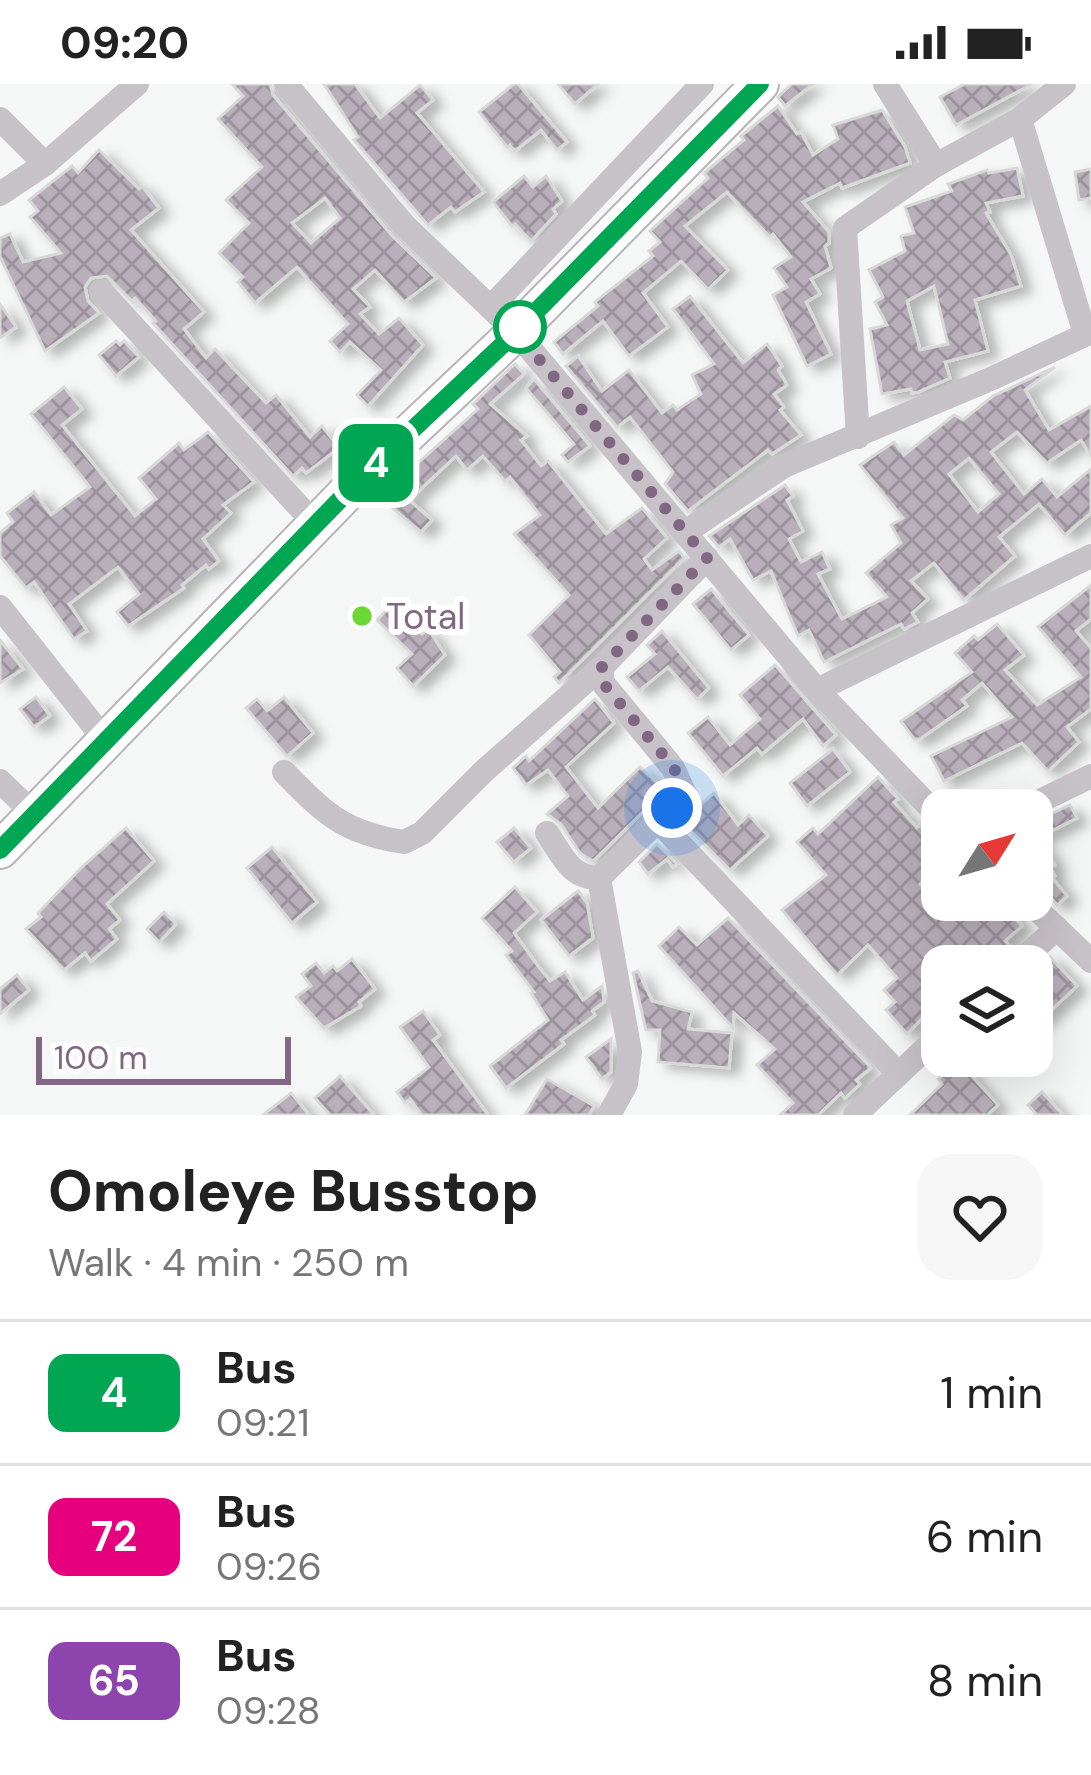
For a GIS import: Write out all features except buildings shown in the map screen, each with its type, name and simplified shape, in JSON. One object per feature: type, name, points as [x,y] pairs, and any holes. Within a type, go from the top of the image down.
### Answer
[{"type":"highway","points":[[0,850],[316,524],[503,319],[749,88]]},
{"type":"street","points":[[0,194],[45,164],[137,84]]},
{"type":"street","points":[[286,84],[404,225],[503,319],[818,690],[921,798]]},
{"type":"street","points":[[503,319],[702,84]]},
{"type":"street","points":[[885,84],[936,165]]},
{"type":"street","points":[[858,437],[845,228],[936,165],[1020,119],[1064,84]]},
{"type":"street","points":[[0,119],[45,164]]},
{"type":"street","points":[[684,533],[784,466],[1088,333],[1020,119]]},
{"type":"street","points":[[100,291],[316,524]]},
{"type":"street","points":[[818,690],[1091,556]]},
{"type":"street","points":[[284,772],[327,816],[348,829],[404,842],[422,833],[602,667],[707,558]]},
{"type":"street","points":[[0,607],[105,740]]},
{"type":"street","points":[[548,833],[573,872],[599,878],[685,794],[674,768],[602,682],[602,667]]},
{"type":"street","points":[[1053,795],[1091,776]]},
{"type":"street","points":[[0,781],[35,815]]},
{"type":"street","points":[[658,822],[898,1073]]},
{"type":"street","points":[[599,878],[630,1052],[626,1084],[609,1115]]},
{"type":"street","points":[[1050,921],[1091,961]]},
{"type":"street","points":[[1038,945],[1057,928]]},
{"type":"street","points":[[855,1115],[921,1052]]},
{"type":"bus line","name":"4","points":[[0,850],[356,483],[516,332],[760,84]]},
{"type":"place","name":"Total","points":[[362,616]]},
{"type":"route","points":[[520,327],[516,332],[707,558],[602,667],[602,682],[674,768],[685,794],[672,808]]}]
